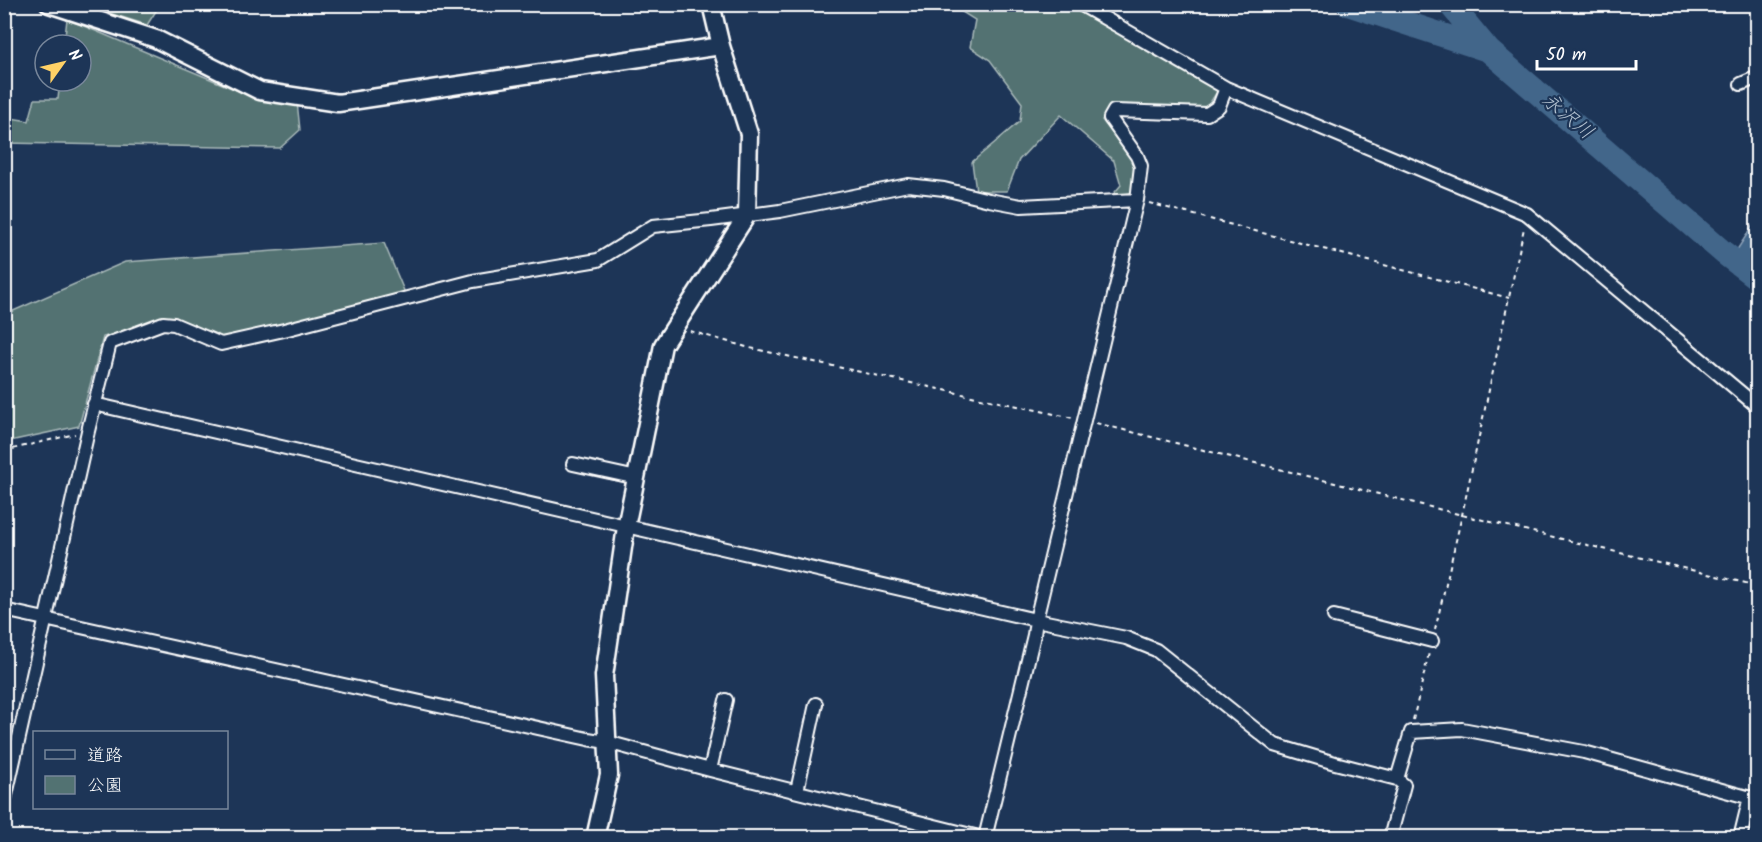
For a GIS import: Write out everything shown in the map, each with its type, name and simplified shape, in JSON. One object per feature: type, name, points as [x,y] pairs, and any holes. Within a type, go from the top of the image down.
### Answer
[{"type":"street","points":[[49,4],[156,39],[260,91],[339,103],[721,46]]},
{"type":"street","points":[[595,837],[609,775],[604,676],[627,527],[663,345],[747,215],[749,134],[721,46],[711,4]]},
{"type":"street","points":[[1080,4],[1226,88],[1527,214],[1758,407]]},
{"type":"street","points":[[1741,84],[1758,77]]},
{"type":"street","points":[[4,610],[607,742],[710,770],[984,837],[1035,636],[1036,620],[1137,200],[1141,166],[1137,156],[1110,118],[1114,111],[1207,114],[1219,106],[1226,88]]},
{"type":"street","points":[[4,804],[94,404],[110,343],[163,323],[174,324],[221,344],[472,281],[598,260],[653,226],[780,211],[908,185],[944,189],[1021,206],[1137,200]]},
{"type":"street","points":[[94,404],[1036,620],[1126,638],[1156,650],[1275,745],[1397,779],[1404,785],[1390,837]]},
{"type":"street","points":[[573,464],[637,478]]},
{"type":"street","points":[[1334,616],[1432,641]]},
{"type":"street","points":[[710,770],[726,700]]},
{"type":"street","points":[[796,791],[816,704]]},
{"type":"street","points":[[1397,779],[1411,732],[1462,729],[1584,752],[1754,798],[1740,837]]},
{"type":"path","points":[[1137,200],[1509,298]]},
{"type":"path","points":[[1411,732],[1462,515],[1527,214]]},
{"type":"path","points":[[675,327],[750,348],[1084,420],[1462,515],[1758,586]]},
{"type":"path","points":[[4,451],[88,431]]},
{"type":"green space","points":[[84,5],[153,5],[156,11],[147,25]]},
{"type":"green space","points":[[951,5],[1075,5],[1219,89],[1207,107],[1114,107],[1102,120],[1135,162],[1133,192],[1110,198],[1121,185],[1114,161],[1061,115],[1019,160],[1007,191],[976,191],[972,162],[1020,121],[1022,103],[990,60],[970,47],[975,20]]},
{"type":"green space","points":[[67,19],[246,94],[297,102],[300,130],[280,148],[5,143],[4,117],[29,121],[35,99],[58,99],[59,93],[93,93],[93,33],[65,33]]},
{"type":"green space","points":[[384,243],[407,298],[221,344],[176,317],[103,337],[79,426],[5,442],[4,315],[125,262]]},
{"type":"water","points":[[1755,222],[1758,224],[1757,282],[1731,259]]},
{"type":"waterway","name":"永沢川","points":[[1348,4],[1488,50],[1724,253],[1758,279]]},
{"type":"waterway","points":[[1450,4],[1488,50]]}]
